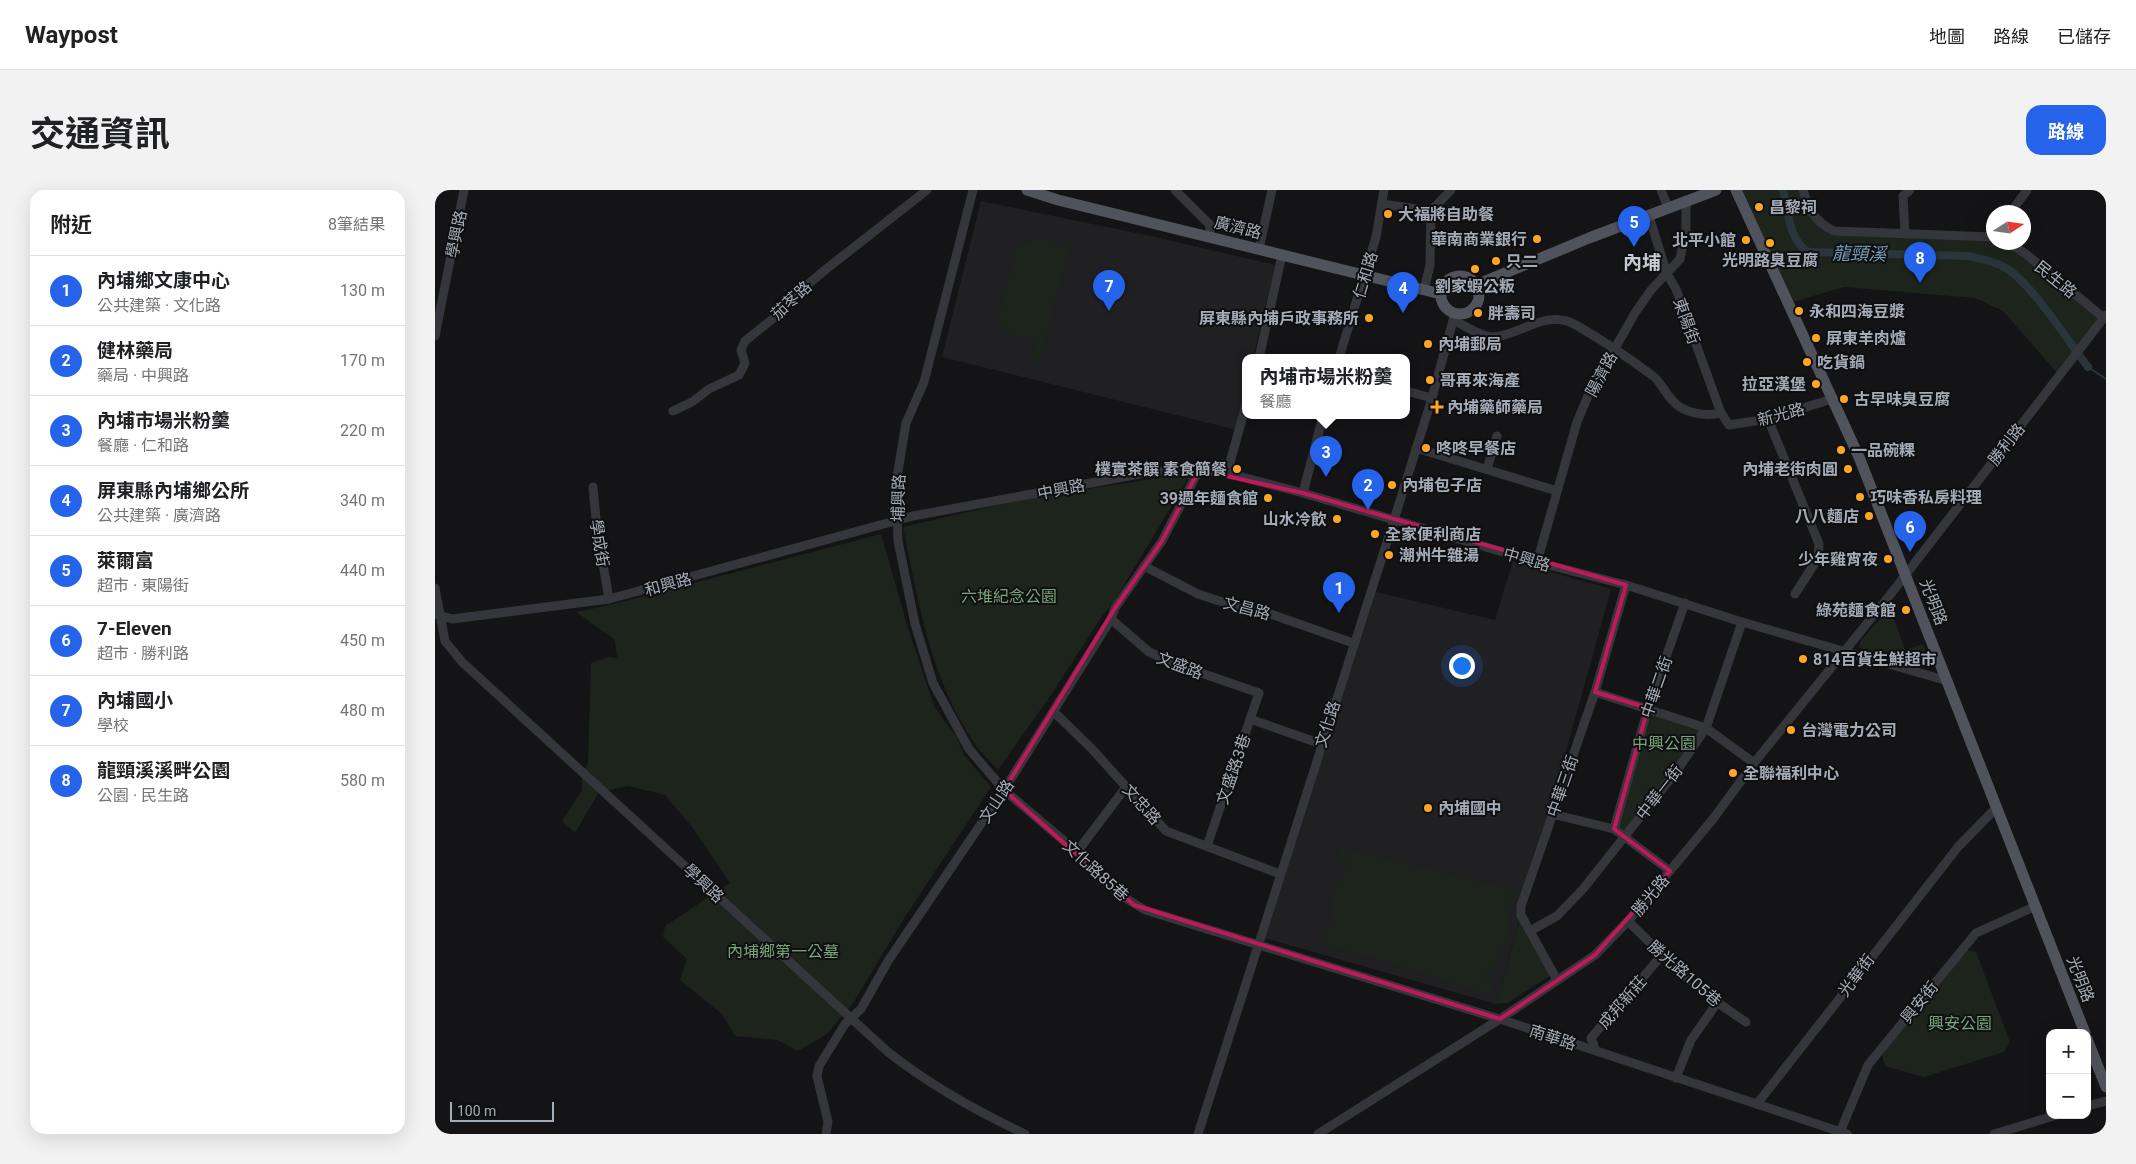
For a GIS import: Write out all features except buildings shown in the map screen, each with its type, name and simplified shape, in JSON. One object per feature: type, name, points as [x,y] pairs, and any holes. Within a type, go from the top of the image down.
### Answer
[{"type":"main road","name":"廣濟路","points":[[1027,190],[1058,200],[1365,277],[1441,294]]},
{"type":"main road","points":[[1476,285],[1668,207],[1716,190]]},
{"type":"main road","name":"光明路","points":[[1736,190],[1859,457],[2083,1029]]},
{"type":"main road","points":[[1458,277],[1471,280],[1476,285],[1479,296],[1475,307],[1466,313],[1454,317],[1445,306],[1441,294],[1447,282],[1458,277]]},
{"type":"main road","points":[[2091,1049],[2106,1087]]},
{"type":"street","name":"學興路","points":[[435,336],[464,190]]},
{"type":"street","name":"茄苳路","points":[[673,410],[692,402],[709,389],[739,376],[745,363],[741,350],[745,341],[779,313],[825,270],[927,190]]},
{"type":"street","name":"埔興路","points":[[973,190],[924,382],[906,423],[896,483],[896,520],[898,541],[915,624],[933,683],[969,749],[1005,790]]},
{"type":"street","points":[[1175,190],[1210,224],[1210,237]]},
{"type":"street","points":[[1259,249],[1272,190]]},
{"type":"street","name":"仁和路","points":[[1340,354],[1365,277],[1379,224],[1384,190]]},
{"type":"street","points":[[1424,290],[1430,265],[1431,211],[1451,190]]},
{"type":"street","points":[[1661,190],[1668,207]]},
{"type":"street","points":[[1803,190],[1812,216],[1823,226],[1834,232],[1986,237]]},
{"type":"street","points":[[1905,234],[1903,196],[1910,190]]},
{"type":"street","points":[[2016,205],[2027,190]]},
{"type":"street","name":"陽濟路","points":[[1537,562],[1577,422],[1613,350],[1640,306],[1680,259],[1686,230],[1686,200]]},
{"type":"street","points":[[1382,204],[1431,211]]},
{"type":"street","name":"東陽街","points":[[1649,216],[1667,274],[1676,289],[1721,413],[1729,425]]},
{"type":"street","name":"民生路","points":[[2020,250],[2105,317]]},
{"type":"street","points":[[1260,354],[1282,255]]},
{"type":"street","points":[[1454,317],[1488,336],[1494,337],[1517,331],[1529,324],[1561,319],[1576,325],[1655,378],[1673,402],[1695,413],[1711,416],[1721,413]]},
{"type":"street","name":"文化路","points":[[1198,1134],[1394,520],[1432,398],[1454,317]]},
{"type":"street","name":"勝利路","points":[[1905,573],[2105,317]]},
{"type":"street","points":[[1410,392],[1432,398]]},
{"type":"street","name":"新光路","points":[[1729,425],[1768,419],[1832,399]]},
{"type":"street","points":[[1227,473],[1242,419]]},
{"type":"street","points":[[1303,494],[1322,419]]},
{"type":"street","points":[[1768,419],[1819,544],[1818,558],[1795,594]]},
{"type":"street","points":[[1487,470],[1497,436]]},
{"type":"street","points":[[1416,448],[1557,491]]},
{"type":"street","name":"中興路","points":[[896,520],[1150,472],[1199,470],[1227,473],[1537,562],[1626,585],[1742,622],[1948,681]]},
{"type":"street","name":"文山路","points":[[826,1134],[828,1122],[817,1076],[819,1066],[831,1046],[861,1009],[888,962],[1005,790],[1111,619],[1115,608],[1162,541],[1199,470]]},
{"type":"street","name":"學成街","points":[[593,487],[597,529],[609,599]]},
{"type":"street","name":"和興路","points":[[437,614],[453,619],[609,599],[896,520]]},
{"type":"street","name":"文昌路","points":[[1144,566],[1198,594],[1247,610],[1265,612],[1353,644]]},
{"type":"street","name":"勝光路","points":[[1318,1134],[1500,1019],[1595,955],[1628,921],[1713,819],[1754,762],[1844,652],[1905,573]]},
{"type":"street","name":"中華三街","points":[[1557,980],[1521,915],[1521,906],[1595,692],[1626,585]]},
{"type":"street","name":"學興路","points":[[435,588],[437,614],[445,641],[453,653],[851,1019],[917,1075],[964,1103],[1025,1134]]},
{"type":"street","name":"中華二街","points":[[1614,829],[1648,708],[1685,603]]},
{"type":"street","name":"文盛路","points":[[1111,619],[1149,652],[1183,667],[1259,693]]},
{"type":"street","name":"中華一街","points":[[1530,931],[1557,916],[1583,889],[1706,728],[1742,622]]},
{"type":"street","points":[[1595,692],[1706,728],[1754,762]]},
{"type":"street","name":"文盛路3巷","points":[[1207,846],[1259,693]]},
{"type":"street","name":"文忠路","points":[[1054,712],[1166,831],[1280,874]]},
{"type":"street","points":[[1250,719],[1321,744]]},
{"type":"street","points":[[1077,852],[1126,787]]},
{"type":"street","name":"文化路85巷","points":[[1005,790],[1077,852],[1134,905],[1258,944]]},
{"type":"street","name":"光華街","points":[[1757,1104],[1958,847],[1997,807]]},
{"type":"street","points":[[1553,814],[1614,829],[1670,871]]},
{"type":"street","name":"興安街","points":[[1843,1133],[1867,1065],[1976,933],[2035,906]]},
{"type":"street","name":"勝光路105巷","points":[[1628,921],[1662,955],[1717,1004],[1745,1022]]},
{"type":"street","name":"南華路","points":[[1258,944],[1500,1019],[1843,1133]]},
{"type":"street","name":"成邦新莊","points":[[1596,1051],[1591,1038],[1662,955]]},
{"type":"street","points":[[1676,1078],[1691,1040],[1717,1004]]},
{"type":"street","points":[[2091,1105],[2106,1101]]},
{"type":"street","points":[[1995,1134],[2046,1118]]},
{"type":"highlighted area","points":[[1199,470],[1303,493],[1626,585],[1595,692],[1648,708],[1614,829],[1670,871],[1595,955],[1500,1019],[1134,905],[1004,790],[1115,608],[1162,541]]},
{"type":"shaded area","points":[[981,201],[1155,237],[1275,265],[1254,354],[1242,354],[1242,407],[1237,430],[942,357]]},
{"type":"shaded area","name":"內埔國中","points":[[1513,561],[1611,589],[1496,1004],[1265,938],[1376,592],[1495,620]]},
{"type":"green space","points":[[1735,190],[1803,190],[1823,226],[1986,237],[1986,250],[2016,250],[2104,318],[2059,375],[2003,311],[1975,298],[1844,287],[1789,303]]},
{"type":"green space","points":[[1043,238],[1052,241],[1060,248],[1064,241],[1071,243],[1039,363],[1032,360],[1037,338],[1015,338],[1002,326],[998,317],[1017,247]]},
{"type":"green space","name":"六堆紀念公園","points":[[1171,476],[1189,477],[1112,605],[1102,616],[1053,692],[998,770],[977,747],[947,694],[928,640],[914,584],[903,527],[1029,498]]},
{"type":"green space","name":"內埔鄉第一公墓","points":[[881,534],[908,628],[934,706],[957,738],[964,755],[991,787],[905,917],[853,1003],[827,1034],[798,1051],[777,1040],[735,1036],[722,1014],[680,980],[687,959],[663,937],[665,926],[730,883],[692,827],[665,795],[629,786],[599,792],[575,833],[562,821],[582,790],[582,775],[588,763],[591,663],[608,657],[617,658],[615,640],[576,612],[610,605]]},
{"type":"green space","points":[[1890,608],[1905,650],[1923,644],[1932,665],[1859,648],[1861,640]]},
{"type":"green space","name":"中興公園","points":[[1650,712],[1703,730],[1624,833],[1617,828]]},
{"type":"green space","points":[[1340,847],[1517,891],[1514,904],[1506,903],[1509,924],[1506,943],[1497,961],[1484,977],[1495,981],[1490,995],[1324,943],[1327,927],[1336,928],[1330,911],[1332,894],[1339,878],[1351,865],[1336,861]]},
{"type":"green space","points":[[1521,915],[1551,975],[1508,1003],[1496,1004]]},
{"type":"green space","name":"興安公園","points":[[1967,950],[1976,952],[2010,1042],[2004,1052],[1924,1077],[1885,1066],[1882,1056],[1888,1046]]},
{"type":"waterway","name":"龍頸溪","points":[[1783,190],[1793,233],[1802,247],[1808,252],[1968,256],[1992,262],[2006,268],[2038,300],[2088,367]]},
{"type":"waterway","name":"龍頸溪","points":[[2088,367],[2106,379]]},
{"type":"place","name":"昌黎祠","points":[[1759,207]]},
{"type":"place","name":"大福將自助餐","points":[[1388,214]]},
{"type":"place","name":"華南商業銀行","points":[[1537,239]]},
{"type":"place","name":"北平小館","points":[[1746,240]]},
{"type":"place","name":"光明路臭豆腐","points":[[1770,243]]},
{"type":"place","name":"萊爾富","points":[[1634,247]]},
{"type":"place","name":"只二","points":[[1496,261]]},
{"type":"place","name":"劉家蝦公粄","points":[[1475,269]]},
{"type":"place","name":"龍頸溪溪畔公園","points":[[1920,283]]},
{"type":"place","name":"內埔國小","points":[[1109,311]]},
{"type":"place","name":"永和四海豆漿","points":[[1799,311]]},
{"type":"place","name":"屏東縣內埔鄉公所","points":[[1403,313]]},
{"type":"place","name":"胖壽司","points":[[1478,313]]},
{"type":"place","name":"屏東縣內埔戶政事務所","points":[[1369,318]]},
{"type":"place","name":"屏東羊肉爐","points":[[1816,338]]},
{"type":"place","name":"內埔郵局","points":[[1428,344]]},
{"type":"place","name":"吃貨鍋","points":[[1807,362]]},
{"type":"place","name":"哥再來海產","points":[[1430,380]]},
{"type":"place","name":"拉亞漢堡","points":[[1816,384]]},
{"type":"place","name":"古早味臭豆腐","points":[[1844,399]]},
{"type":"place","name":"內埔藥師藥局","points":[[1437,407]]},
{"type":"place","name":"咚咚早餐店","points":[[1426,448]]},
{"type":"place","name":"一品碗粿","points":[[1841,450]]},
{"type":"place","name":"樸實茶饌 素食簡餐","points":[[1237,469]]},
{"type":"place","name":"內埔老街肉圓","points":[[1848,469]]},
{"type":"place","name":"內埔市場米粉羹","points":[[1326,477]]},
{"type":"place","name":"內埔包子店","points":[[1392,485]]},
{"type":"place","name":"巧味香私房料理","points":[[1860,497]]},
{"type":"place","name":"39週年麵食館","points":[[1268,498]]},
{"type":"place","name":"健林藥局","points":[[1368,510]]},
{"type":"place","name":"八八麵店","points":[[1869,516]]},
{"type":"place","name":"山水冷飲","points":[[1337,519]]},
{"type":"place","name":"全家便利商店","points":[[1375,534]]},
{"type":"place","name":"7-Eleven","points":[[1910,552]]},
{"type":"place","name":"潮州牛雜湯","points":[[1389,555]]},
{"type":"place","name":"少年雞宵夜","points":[[1888,559]]},
{"type":"place","name":"綠苑麵食館","points":[[1906,610]]},
{"type":"place","name":"內埔鄉文康中心","points":[[1339,613]]},
{"type":"place","name":"814百貨生鮮超市","points":[[1803,659]]},
{"type":"place","name":"台灣電力公司","points":[[1791,730]]},
{"type":"place","name":"全聯福利中心","points":[[1733,773]]},
{"type":"place","name":"內埔國中","points":[[1428,808]]},
{"type":"district","name":"內埔","points":[[1642,262]]}]
